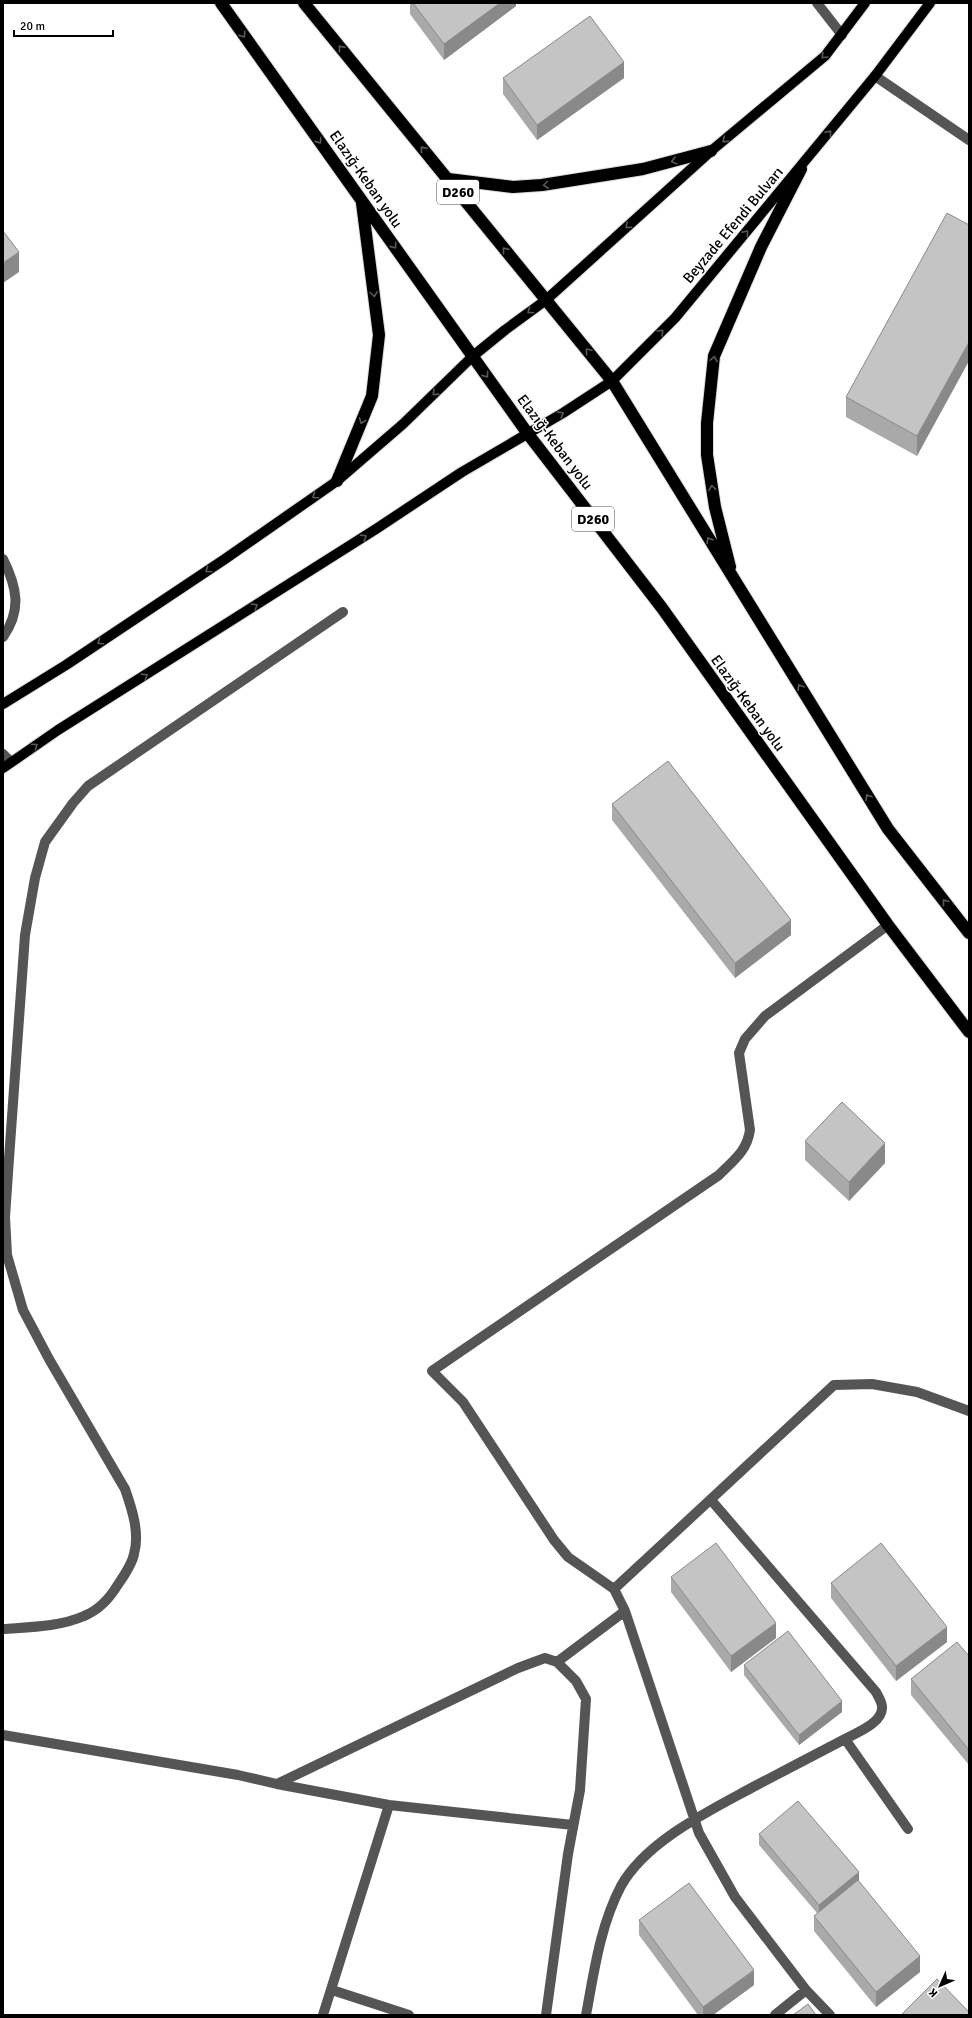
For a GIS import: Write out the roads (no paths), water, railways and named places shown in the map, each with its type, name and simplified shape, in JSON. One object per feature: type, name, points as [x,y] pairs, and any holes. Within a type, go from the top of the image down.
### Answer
[{"type":"highway","name":"Elazığ-Keban yolu","points":[[221,3],[528,434],[662,608],[888,925],[969,1032]]},
{"type":"highway","name":"D260","points":[[304,3],[612,381],[888,828],[969,932]]},
{"type":"highway","points":[[448,180],[513,187],[542,185],[644,169],[711,151]]},
{"type":"highway","points":[[734,580],[715,507],[707,455],[707,423],[714,356],[761,248],[801,169]]},
{"type":"highway","points":[[337,481],[372,396],[379,335],[361,200]]},
{"type":"main road","points":[[3,704],[72,661],[225,559],[337,481],[403,424],[473,356],[520,318],[546,300],[711,151],[825,56],[865,3]]},
{"type":"main road","name":"Beyzade Efendi Bulvarı","points":[[7,765],[376,529],[462,472],[528,434],[612,381],[675,318],[801,169],[876,76],[930,3]]},
{"type":"street","points":[[817,3],[842,35]]},
{"type":"street","points":[[876,76],[969,140]]},
{"type":"street","points":[[3,559],[11,576],[16,594],[14,618],[3,637]]},
{"type":"street","points":[[3,1629],[62,1623],[85,1616],[100,1607],[112,1594],[134,1554],[136,1533],[133,1512],[125,1489],[49,1359],[23,1310],[7,1255],[5,1217],[25,935],[35,878],[45,842],[73,803],[88,786],[343,612]]},
{"type":"street","points":[[3,754],[7,765]]},
{"type":"street","points":[[830,2015],[806,1990],[735,1897],[699,1833],[625,1611],[614,1589],[568,1557],[554,1540],[463,1402],[432,1372],[719,1175],[740,1154],[748,1142],[750,1130],[739,1053],[744,1039],[765,1016],[888,925]]},
{"type":"street","points":[[614,1589],[834,1385],[872,1384],[917,1392],[969,1411]]},
{"type":"street","points":[[586,2015],[598,1950],[622,1886],[646,1854],[694,1819],[845,1739],[876,1721],[881,1712],[881,1702],[876,1692],[710,1500]]},
{"type":"street","points":[[557,1662],[625,1611]]},
{"type":"street","points":[[277,1784],[518,1668],[544,1658],[557,1662],[576,1681],[586,1699],[580,1790],[573,1825],[546,2015]]},
{"type":"street","points":[[3,1735],[238,1775],[277,1784],[390,1805],[573,1825]]},
{"type":"street","points":[[845,1739],[908,1829]]},
{"type":"street","points":[[323,2015],[390,1805]]},
{"type":"street","points":[[332,1990],[409,2015]]},
{"type":"street","points":[[775,2015],[806,1990]]}]
